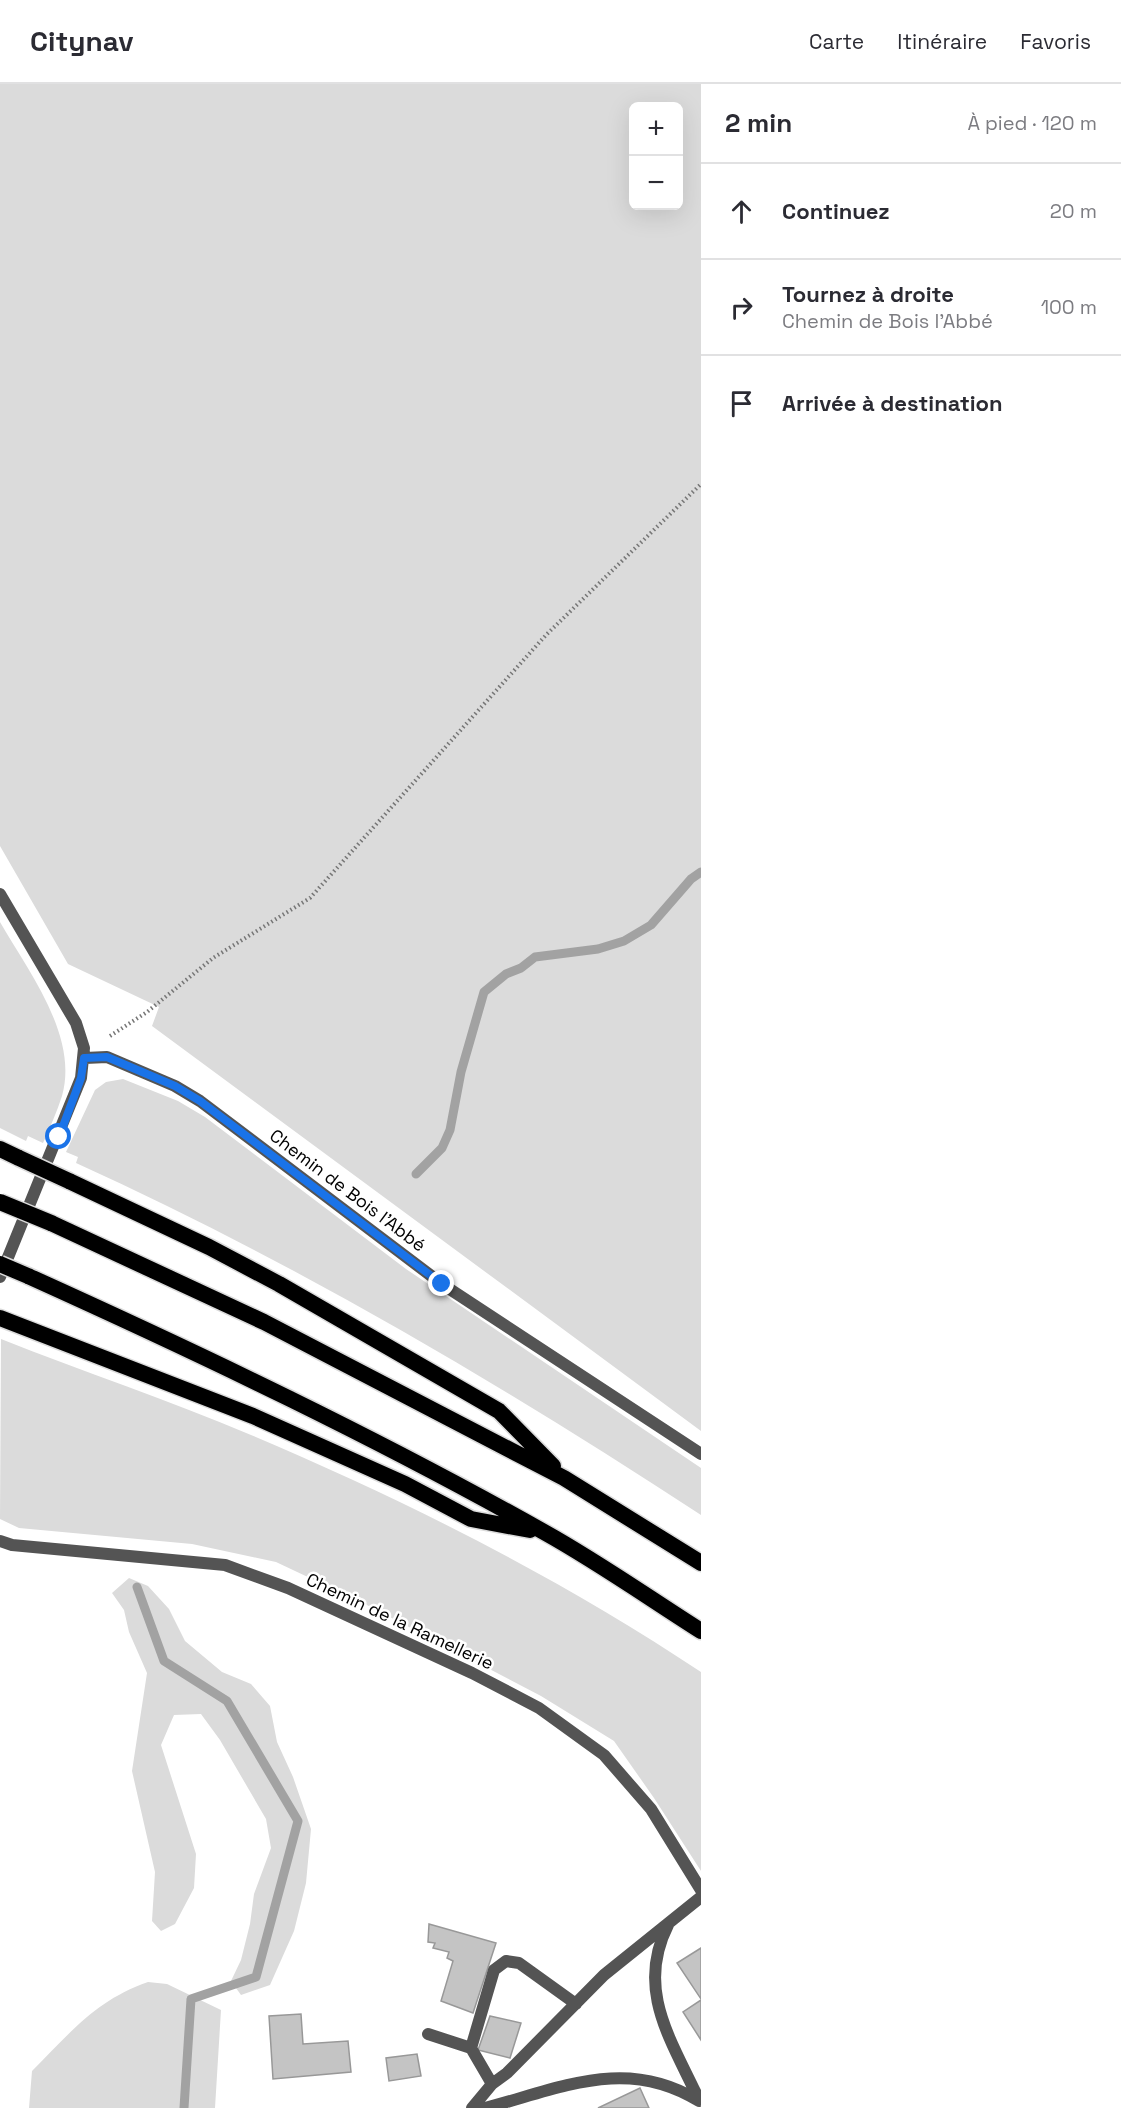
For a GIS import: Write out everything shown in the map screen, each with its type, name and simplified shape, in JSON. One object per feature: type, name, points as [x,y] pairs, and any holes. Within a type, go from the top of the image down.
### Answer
[{"type":"highway","points":[[0,1149],[209,1247],[279,1284],[499,1411],[564,1478]]},
{"type":"highway","points":[[0,1202],[51,1223],[264,1322],[564,1478],[701,1563]]},
{"type":"highway","points":[[0,1264],[173,1341],[381,1445],[545,1533],[701,1631]]},
{"type":"highway","points":[[4,1320],[254,1416],[396,1480],[471,1519],[545,1533]]},
{"type":"street","points":[[0,894],[76,1023],[82,1037],[84,1058],[81,1078],[71,1108],[0,1277]]},
{"type":"street","name":"Chemin de Bois l'Abbé","points":[[84,1058],[107,1057],[175,1086],[200,1101],[442,1284],[701,1454]]},
{"type":"street","name":"Chemin de la Ramellerie","points":[[0,1541],[12,1545],[225,1565],[288,1588],[472,1673],[539,1708],[604,1755],[651,1809],[701,1890]]},
{"type":"street","points":[[472,2108],[492,2084],[507,2073],[604,1975],[701,1897]]},
{"type":"street","points":[[670,1921],[657,1951],[654,1984],[656,2001],[661,2018],[700,2103]]},
{"type":"street","points":[[471,2048],[494,1970],[506,1961],[519,1963],[576,2004]]},
{"type":"street","points":[[428,2034],[471,2048],[492,2084]]},
{"type":"street","points":[[485,2108],[615,2076],[660,2081],[700,2103]]},
{"type":"path","points":[[84,1058],[213,958],[310,898],[546,635],[701,484]]},
{"type":"shaded area","points":[[0,84],[701,84],[701,1431],[152,1026],[159,1007],[68,964],[0,846]]},
{"type":"shaded area","points":[[0,922],[48,1005],[63,1050],[65,1073],[62,1096],[43,1143],[28,1136],[26,1141],[0,1128]]},
{"type":"shaded area","points":[[123,1079],[178,1101],[205,1117],[406,1269],[701,1468],[701,1515],[473,1372],[317,1283],[238,1241],[76,1163],[78,1157],[66,1152],[95,1090],[106,1082]]},
{"type":"shaded area","points":[[1,1339],[220,1422],[425,1514],[538,1573],[701,1672],[701,1871],[614,1741],[541,1696],[365,1604],[276,1562],[192,1544],[19,1528],[0,1519]]},
{"type":"shaded area","points":[[129,1578],[148,1586],[169,1609],[185,1641],[222,1672],[251,1684],[270,1706],[277,1742],[293,1777],[311,1829],[306,1883],[294,1931],[270,1985],[241,1995],[231,1981],[241,1960],[250,1924],[254,1894],[271,1848],[266,1819],[220,1740],[201,1714],[174,1715],[161,1745],[196,1854],[194,1888],[175,1924],[161,1931],[152,1921],[155,1872],[132,1771],[147,1673],[129,1632],[124,1610],[112,1593]]},
{"type":"shaded area","points":[[148,1982],[167,1984],[221,2010],[215,2108],[29,2108],[32,2071],[98,2008],[130,1989]]},
{"type":"building","points":[[429,1924],[496,1943],[473,2013],[441,2001],[453,1961],[447,1958],[449,1952],[433,1948],[435,1943],[428,1942]]},
{"type":"building","points":[[701,1948],[701,1999],[677,1963]]},
{"type":"building","points":[[701,2000],[701,2040],[683,2012]]},
{"type":"building","points":[[301,2014],[303,2044],[348,2041],[351,2072],[273,2079],[269,2016]]},
{"type":"building","points":[[490,2016],[521,2023],[510,2058],[478,2050]]},
{"type":"building","points":[[417,2054],[421,2076],[389,2081],[386,2058]]},
{"type":"building","points":[[640,2088],[649,2108],[598,2108]]},
{"type":"waterway","points":[[416,1174],[442,1148],[450,1130],[461,1072],[484,992],[506,974],[521,968],[535,957],[598,949],[624,941],[651,925],[691,879],[701,872]]},
{"type":"waterway","points":[[137,1587],[164,1661],[227,1701],[298,1821],[256,1977],[191,1999],[184,2108]]},
{"type":"route","points":[[59,1137],[81,1078],[84,1058],[107,1057],[175,1086],[200,1101],[442,1284]]}]
